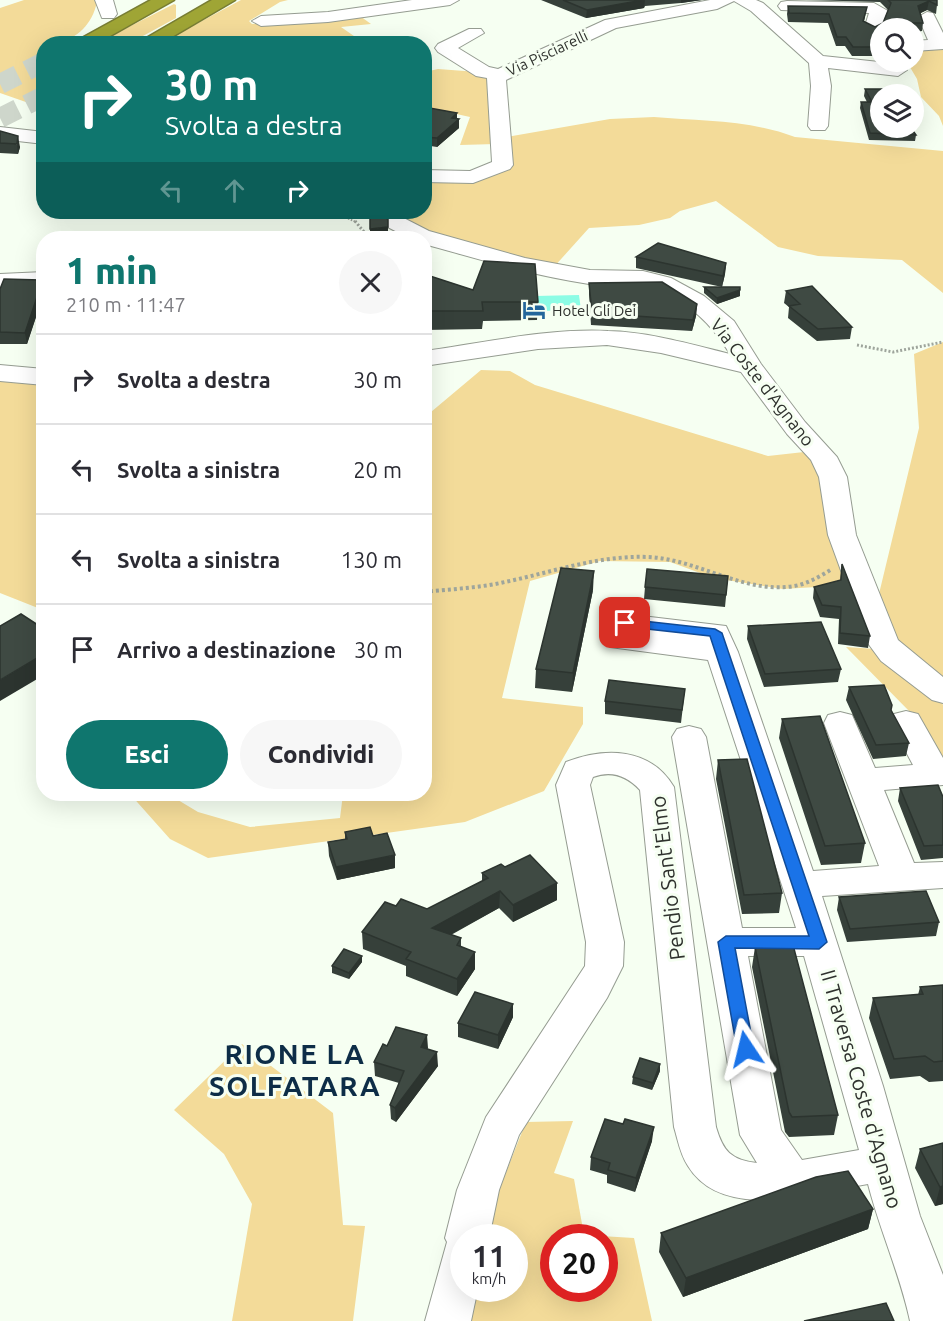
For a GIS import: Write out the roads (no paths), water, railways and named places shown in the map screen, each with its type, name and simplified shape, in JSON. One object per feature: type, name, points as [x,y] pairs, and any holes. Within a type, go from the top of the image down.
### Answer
[{"type":"highway","points":[[104,18],[131,0]]},
{"type":"highway","points":[[104,18],[139,0]]},
{"type":"highway","points":[[104,18],[160,0]]},
{"type":"highway","points":[[160,36],[226,0]]},
{"type":"street","points":[[261,21],[366,5],[450,0]]},
{"type":"street","name":"Via Pisciarelli","points":[[432,176],[473,177],[503,165],[496,79],[500,75],[611,24],[717,4],[726,0]]},
{"type":"street","points":[[749,4],[874,8],[879,11],[877,18]]},
{"type":"street","points":[[749,4],[813,56],[870,65]]},
{"type":"street","points":[[924,46],[939,45],[927,17]]},
{"type":"street","points":[[475,33],[444,48],[483,72],[500,75]]},
{"type":"street","points":[[813,56],[870,42]]},
{"type":"street","points":[[813,56],[821,86],[819,126]]},
{"type":"street","points":[[0,133],[36,137]]},
{"type":"street","name":"Via Coste d'Agnano","points":[[390,219],[413,231]]},
{"type":"street","name":"Via Coste d'Agnano","points":[[432,240],[489,253],[522,264],[590,277],[642,278],[663,283],[696,301],[725,326],[750,367],[796,428],[823,457],[833,477],[842,535],[883,642],[892,654],[943,693]]},
{"type":"street","points":[[0,281],[36,279]]},
{"type":"street","points":[[432,358],[569,339],[608,338],[658,345],[750,367]]},
{"type":"street","points":[[0,373],[36,376]]},
{"type":"street","name":"II Traversa Coste d'Agnano","points":[[722,652],[819,942],[898,1216],[934,1296]]},
{"type":"street","points":[[862,780],[936,775],[906,722]]},
{"type":"street","points":[[840,723],[901,877]]},
{"type":"street","points":[[689,737],[761,1135],[792,1181]]},
{"type":"street","name":"Pendio Sant'Elmo","points":[[470,1224],[478,1190],[501,1129],[593,988],[604,966],[605,942],[573,785],[578,770],[592,764],[628,764],[644,772],[657,787],[695,1127],[703,1155],[714,1167],[732,1177],[763,1184],[884,1164]]},
{"type":"street","points":[[800,885],[943,875]]},
{"type":"street","points":[[726,942],[819,942]]},
{"type":"street","points":[[448,1321],[452,1302]]},
{"type":"water","points":[[579,295],[581,310],[537,311],[535,296]]},
{"type":"tunnel","points":[[0,84],[36,66]]},
{"type":"tunnel","points":[[0,118],[36,100]]},
{"type":"place","name":"Hotel Gli Dei","points":[[534,310]]},
{"type":"district","name":"RIONE LA SOLFATARA","points":[[295,1069]]}]
